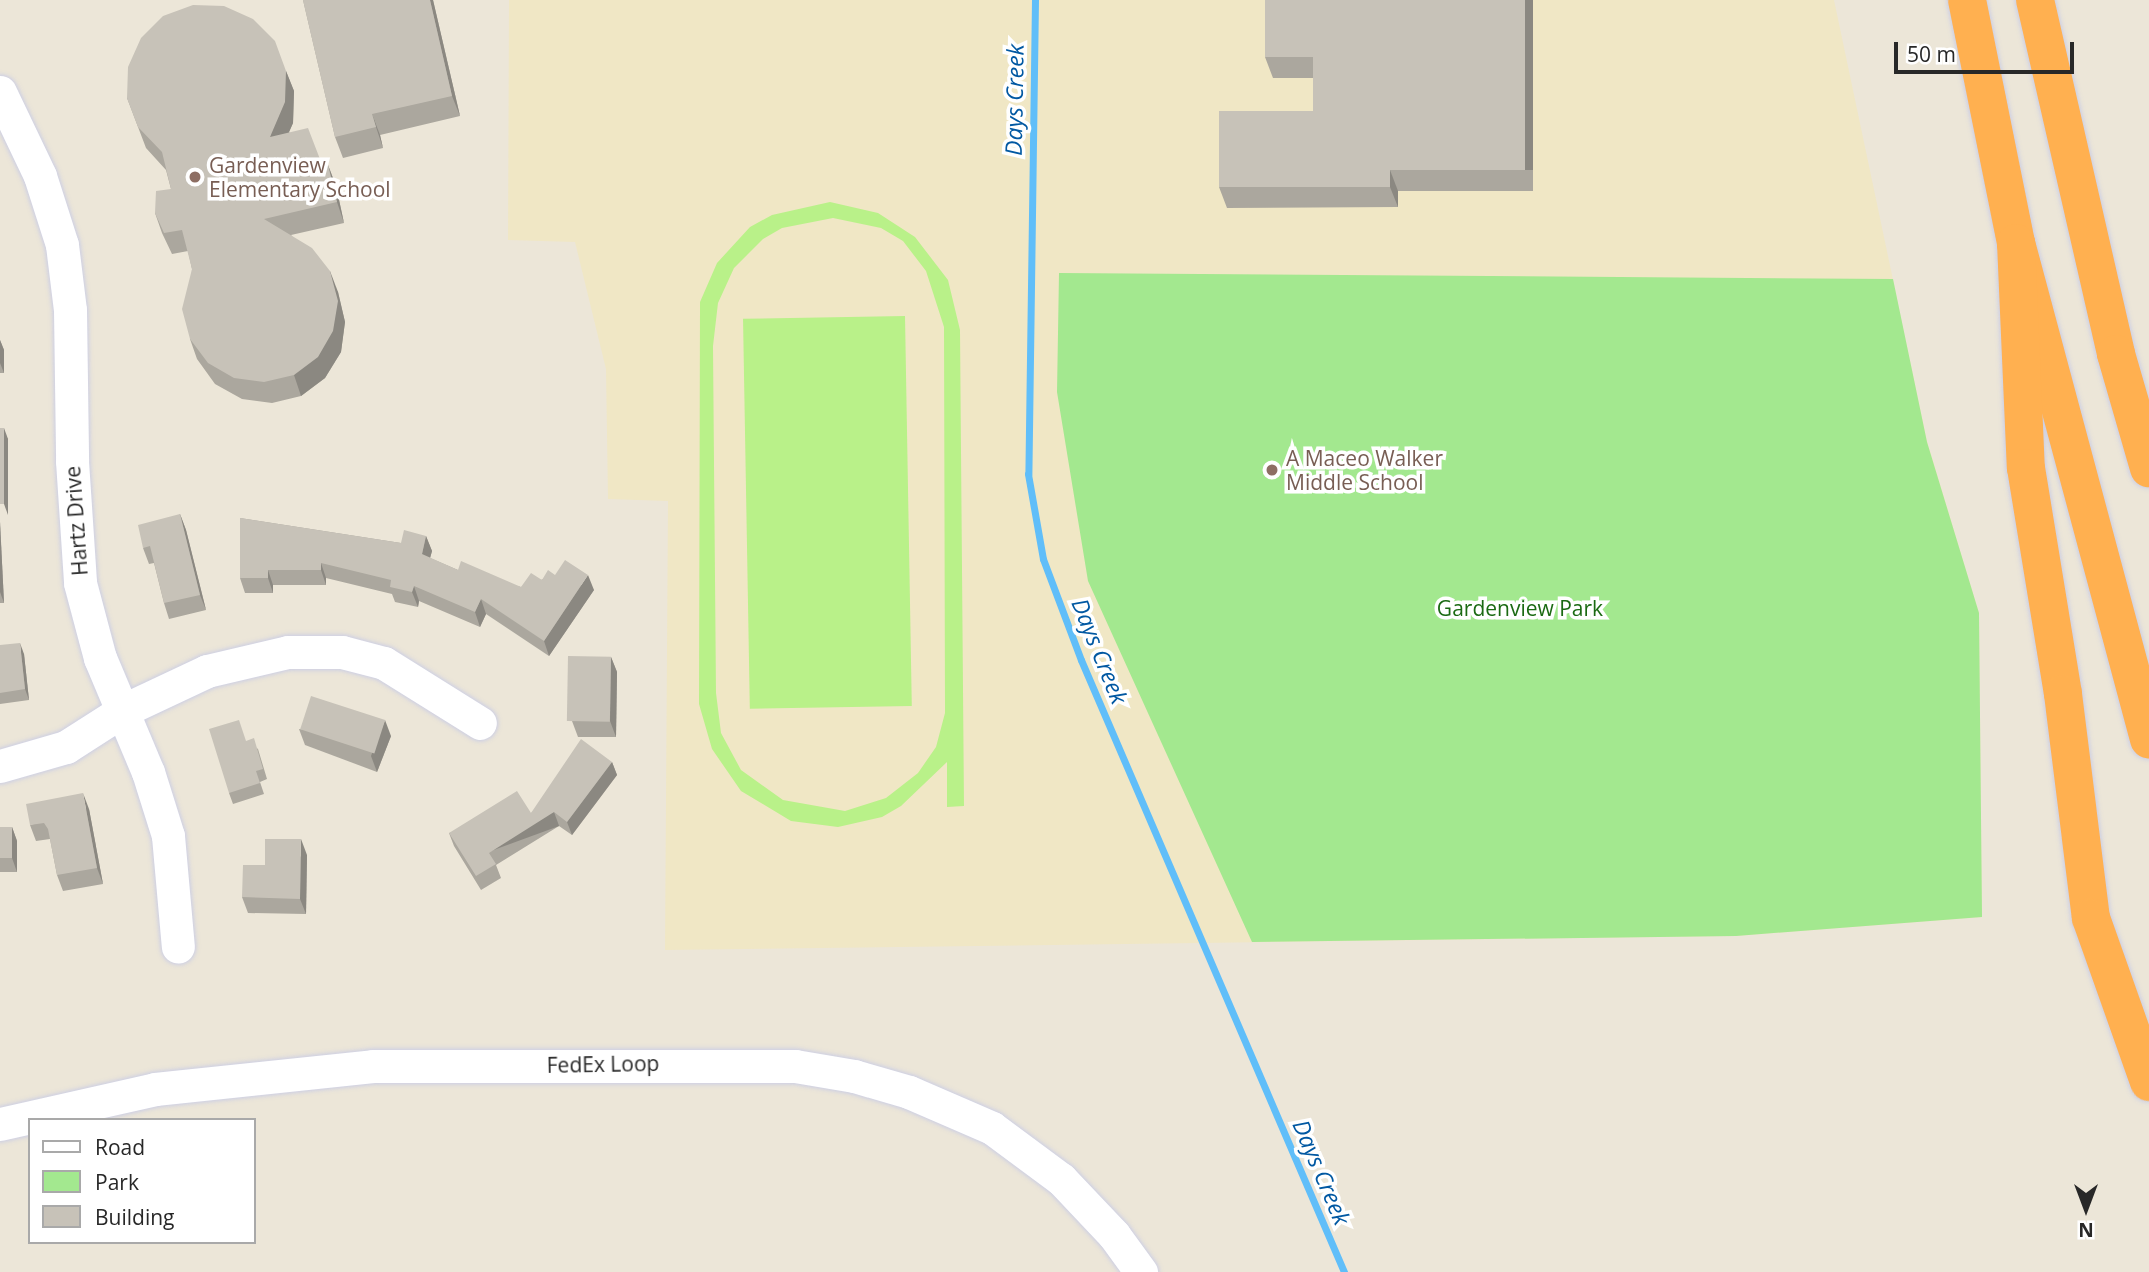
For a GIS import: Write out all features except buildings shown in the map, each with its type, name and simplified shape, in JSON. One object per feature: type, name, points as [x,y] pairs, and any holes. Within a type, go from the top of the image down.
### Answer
[{"type":"highway","points":[[1967,0],[2016,243],[2149,739]]},
{"type":"highway","points":[[2035,0],[2116,354],[2149,468]]},
{"type":"highway","points":[[2016,243],[2026,468],[2063,694],[2091,918],[2149,1082]]},
{"type":"street","name":"Hartz Drive","points":[[0,92],[40,176],[62,245],[69,310],[75,548],[88,618],[168,836],[178,947]]},
{"type":"street","points":[[0,766],[66,747],[122,711],[235,662],[317,649],[383,663],[480,723]]},
{"type":"street","name":"FedEx Loop","points":[[0,1124],[155,1089],[360,1067],[795,1066],[855,1076],[909,1092],[992,1128],[1061,1180],[1114,1235],[1141,1272]]},
{"type":"shaded area","name":"A Maceo Walker Middle School","points":[[509,0],[1834,0],[1927,441],[1979,613],[1982,917],[1736,936],[665,950],[668,501],[608,499],[606,369],[575,242],[508,240]]},
{"type":"green space","points":[[830,202],[878,213],[915,237],[948,280],[960,330],[964,806],[947,807],[947,762],[901,806],[882,817],[838,827],[791,821],[741,791],[712,749],[699,704],[700,302],[717,263],[750,227],[772,215]],"holes":[[[833,218],[881,228],[903,241],[926,271],[944,327],[945,713],[936,747],[918,773],[886,798],[845,811],[783,800],[741,770],[721,733],[716,693],[713,346],[718,303],[734,268],[763,239],[782,228]]]},
{"type":"green space","name":"Gardenview Park","points":[[1059,273],[1893,279],[1927,442],[1979,613],[1982,917],[1736,936],[1252,942],[1088,581],[1057,392]]},
{"type":"green space","points":[[905,316],[912,706],[750,709],[743,319]]},
{"type":"waterway","name":"Days Creek","points":[[1035,0],[1028,474],[1043,559],[1081,660],[1344,1272]]},
{"type":"place","name":"Gardenview Elementary School","points":[[195,177]]},
{"type":"place","name":"A Maceo Walker Middle School","points":[[1272,470]]}]
